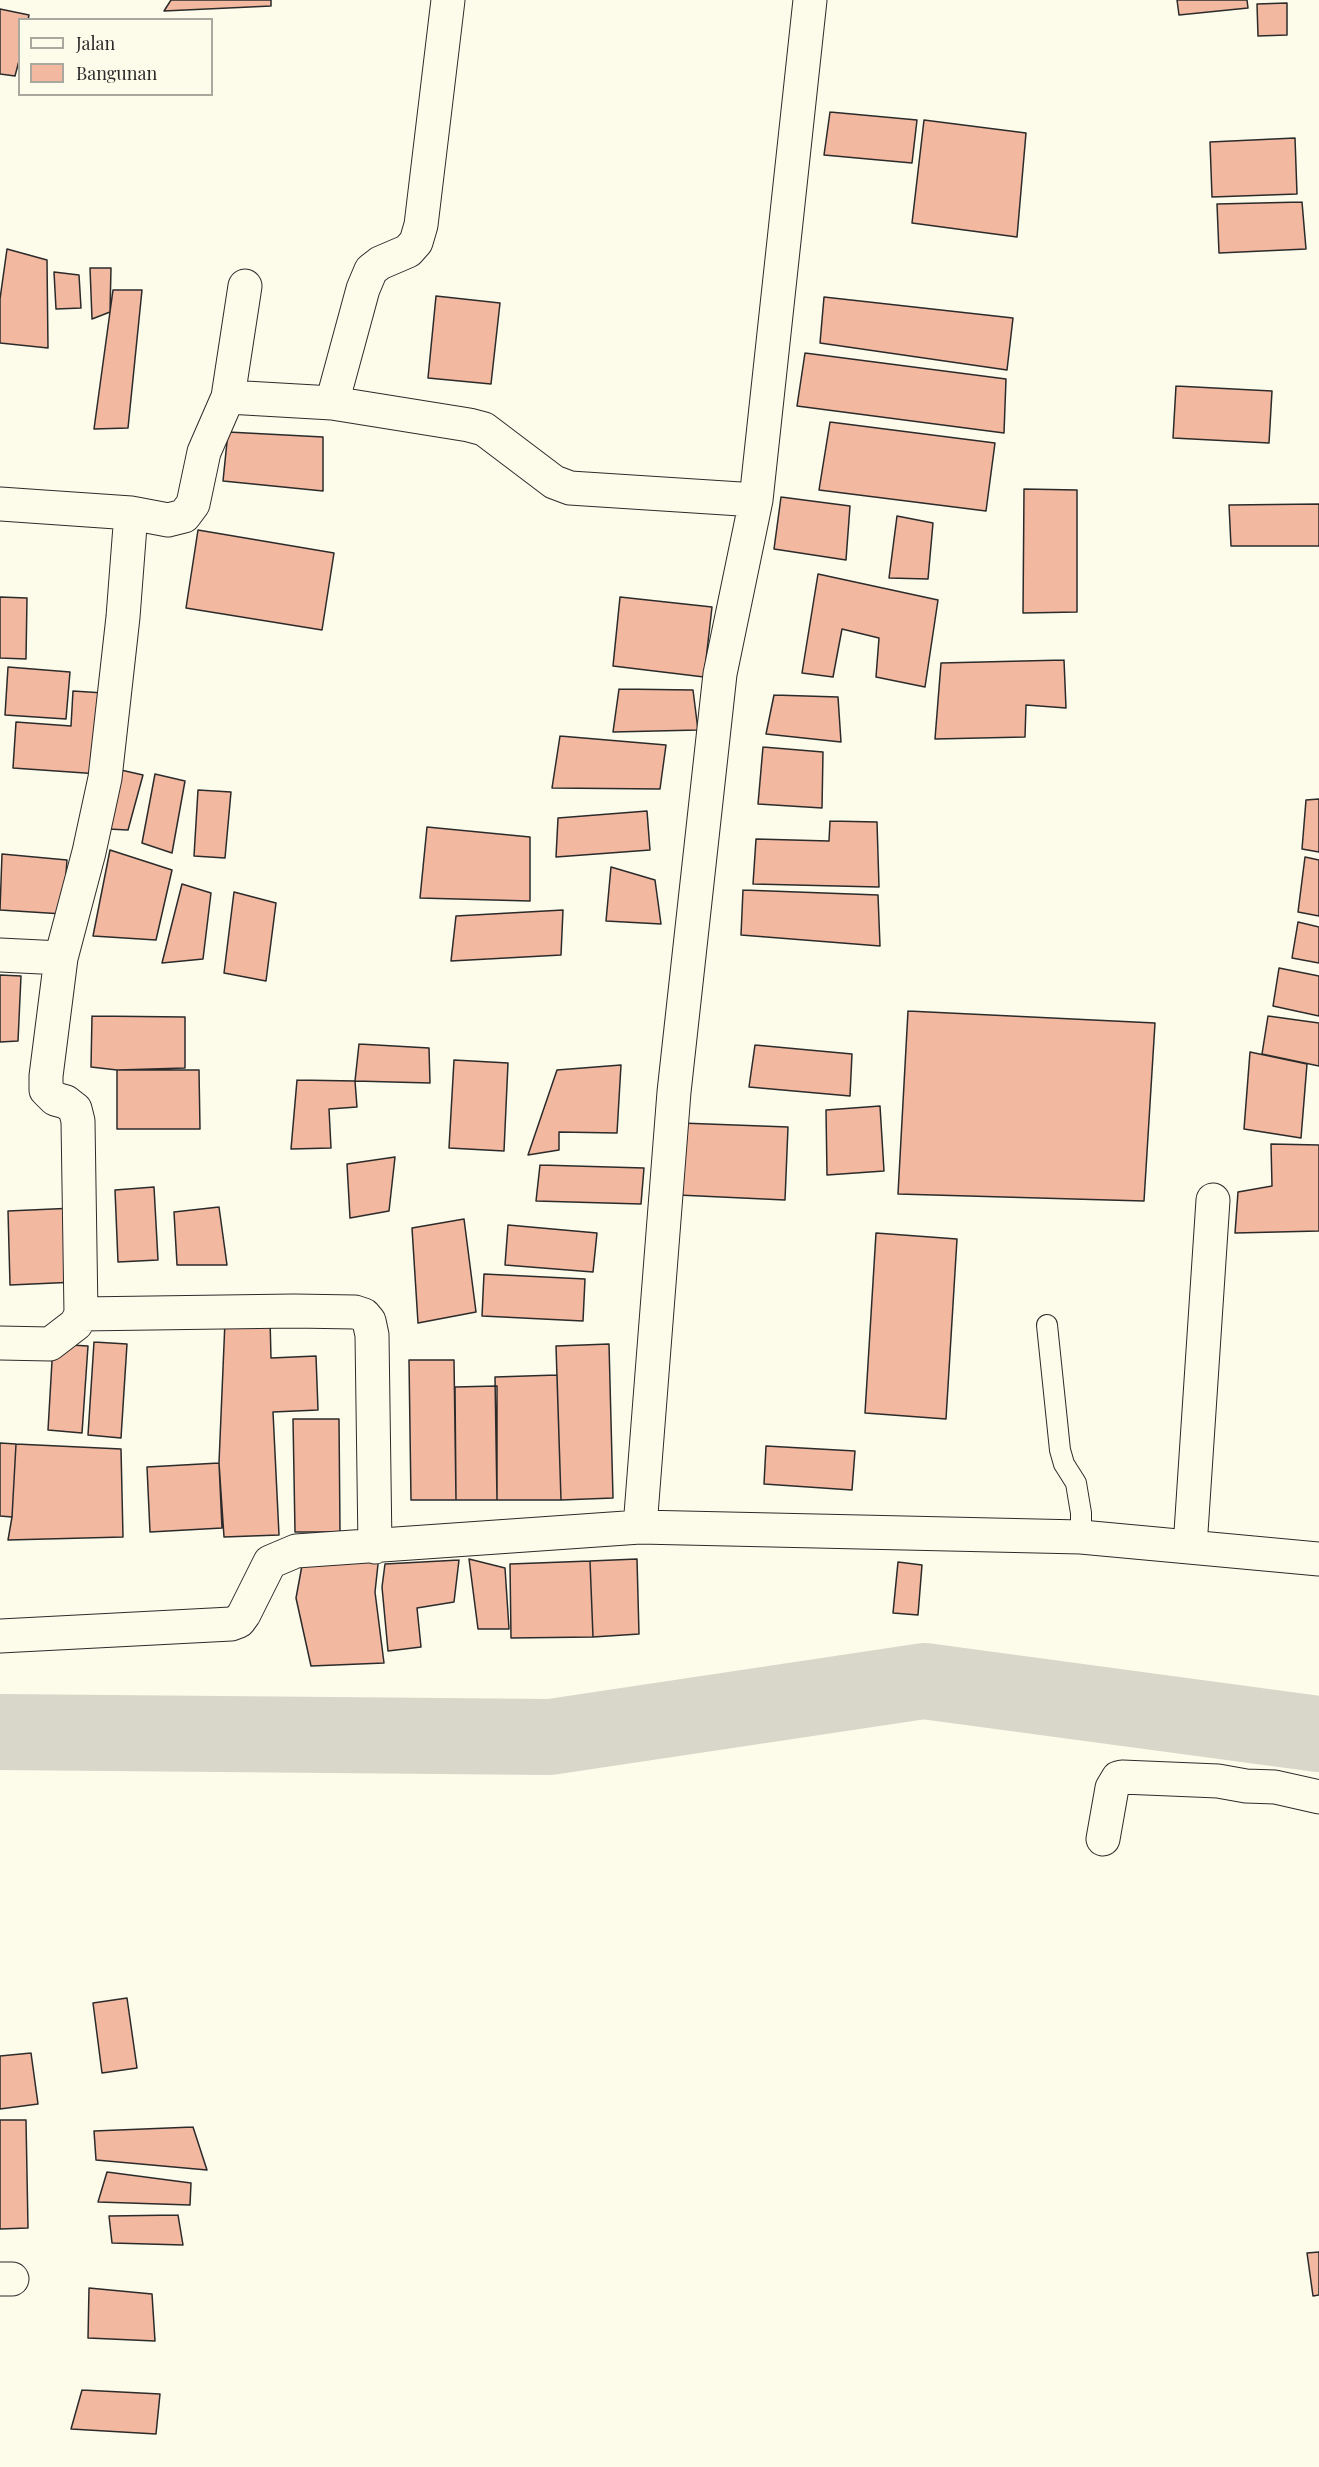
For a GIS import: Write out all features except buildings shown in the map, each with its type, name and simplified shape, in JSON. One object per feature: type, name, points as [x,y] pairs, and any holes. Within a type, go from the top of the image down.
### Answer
[{"type":"street","points":[[332,403],[370,270],[380,262],[408,251],[417,242],[421,225],[448,0]]},
{"type":"street","points":[[640,1527],[674,1092],[720,674],[756,501],[810,0]]},
{"type":"street","points":[[0,504],[131,513],[168,520],[184,516],[193,504],[204,452],[228,397],[245,286]]},
{"type":"street","points":[[228,397],[332,403],[484,429],[554,482],[570,488],[756,501]]},
{"type":"street","points":[[0,1343],[50,1344],[76,1324],[81,1314],[78,1121],[75,1109],[66,1102],[55,1099],[46,1090],[46,1076],[61,958],[89,852],[105,778],[123,617],[131,513]]},
{"type":"street","points":[[0,955],[61,958]]},
{"type":"street","points":[[1190,1547],[1213,1200]]},
{"type":"street","points":[[81,1314],[294,1311],[355,1312],[364,1315],[369,1321],[372,1335],[375,1547]]},
{"type":"street","points":[[0,1636],[231,1624],[239,1621],[244,1614],[270,1562],[296,1551],[640,1527],[1081,1538],[1319,1559]]},
{"type":"street","points":[[1103,1839],[1112,1788],[1114,1782],[1122,1777],[1218,1781],[1246,1786],[1275,1787],[1319,1797]]},
{"type":"lane","points":[[1047,1325],[1060,1450],[1064,1464],[1076,1482],[1081,1513],[1081,1538]]},
{"type":"waterway","points":[[0,1732],[550,1737],[924,1681],[1319,1734]]}]
